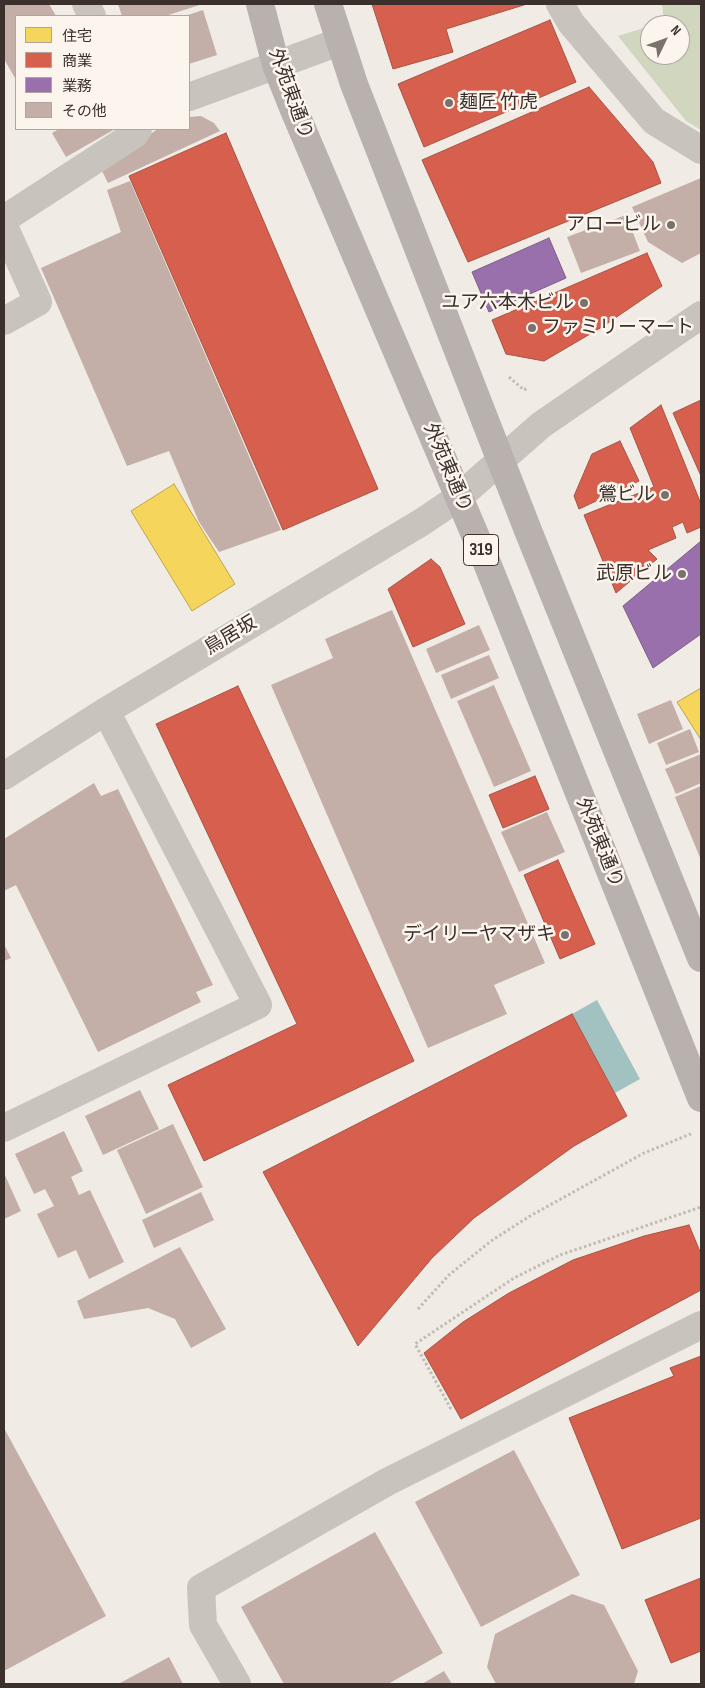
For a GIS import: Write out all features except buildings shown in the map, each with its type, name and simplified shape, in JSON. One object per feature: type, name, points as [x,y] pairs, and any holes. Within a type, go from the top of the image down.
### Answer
[{"type":"main road","name":"外苑東通り","points":[[260,4],[276,65],[459,497],[698,1083]]},
{"type":"main road","points":[[328,4],[339,42],[501,460],[701,958]]},
{"type":"street","points":[[560,4],[571,23],[654,120],[701,150]]},
{"type":"street","points":[[190,97],[339,42]]},
{"type":"street","points":[[4,219],[135,134],[137,130]]},
{"type":"street","points":[[4,226],[38,302],[4,321]]},
{"type":"street","name":"鳥居坂","points":[[4,776],[106,711],[414,527],[459,497],[541,425],[701,315]]},
{"type":"street","points":[[4,1128],[258,1005],[106,711]]},
{"type":"street","points":[[237,1684],[203,1625],[201,1588],[387,1482],[701,1325]]},
{"type":"path","points":[[418,1309],[456,1270],[491,1241],[530,1216],[644,1153],[694,1133]]},
{"type":"path","points":[[468,1441],[415,1344],[514,1278],[560,1255],[701,1207]]},
{"type":"green space","points":[[662,4],[701,4],[701,130],[686,121],[641,65],[690,65],[690,15],[663,15]]},
{"type":"green space","points":[[640,29],[640,64],[618,36]]},
{"type":"water","points":[[597,1000],[640,1079],[615,1093],[572,1014]]},
{"type":"place","name":"麺匠 竹虎","points":[[449,103]]},
{"type":"place","name":"アロービル","points":[[671,225]]},
{"type":"place","name":"ユア六本木ビル","points":[[584,303]]},
{"type":"place","name":"ファミリーマート","points":[[532,328]]},
{"type":"place","name":"鶯ビル","points":[[665,495]]},
{"type":"place","name":"武原ビル","points":[[682,574]]},
{"type":"place","name":"デイリーヤマザキ","points":[[565,935]]}]
